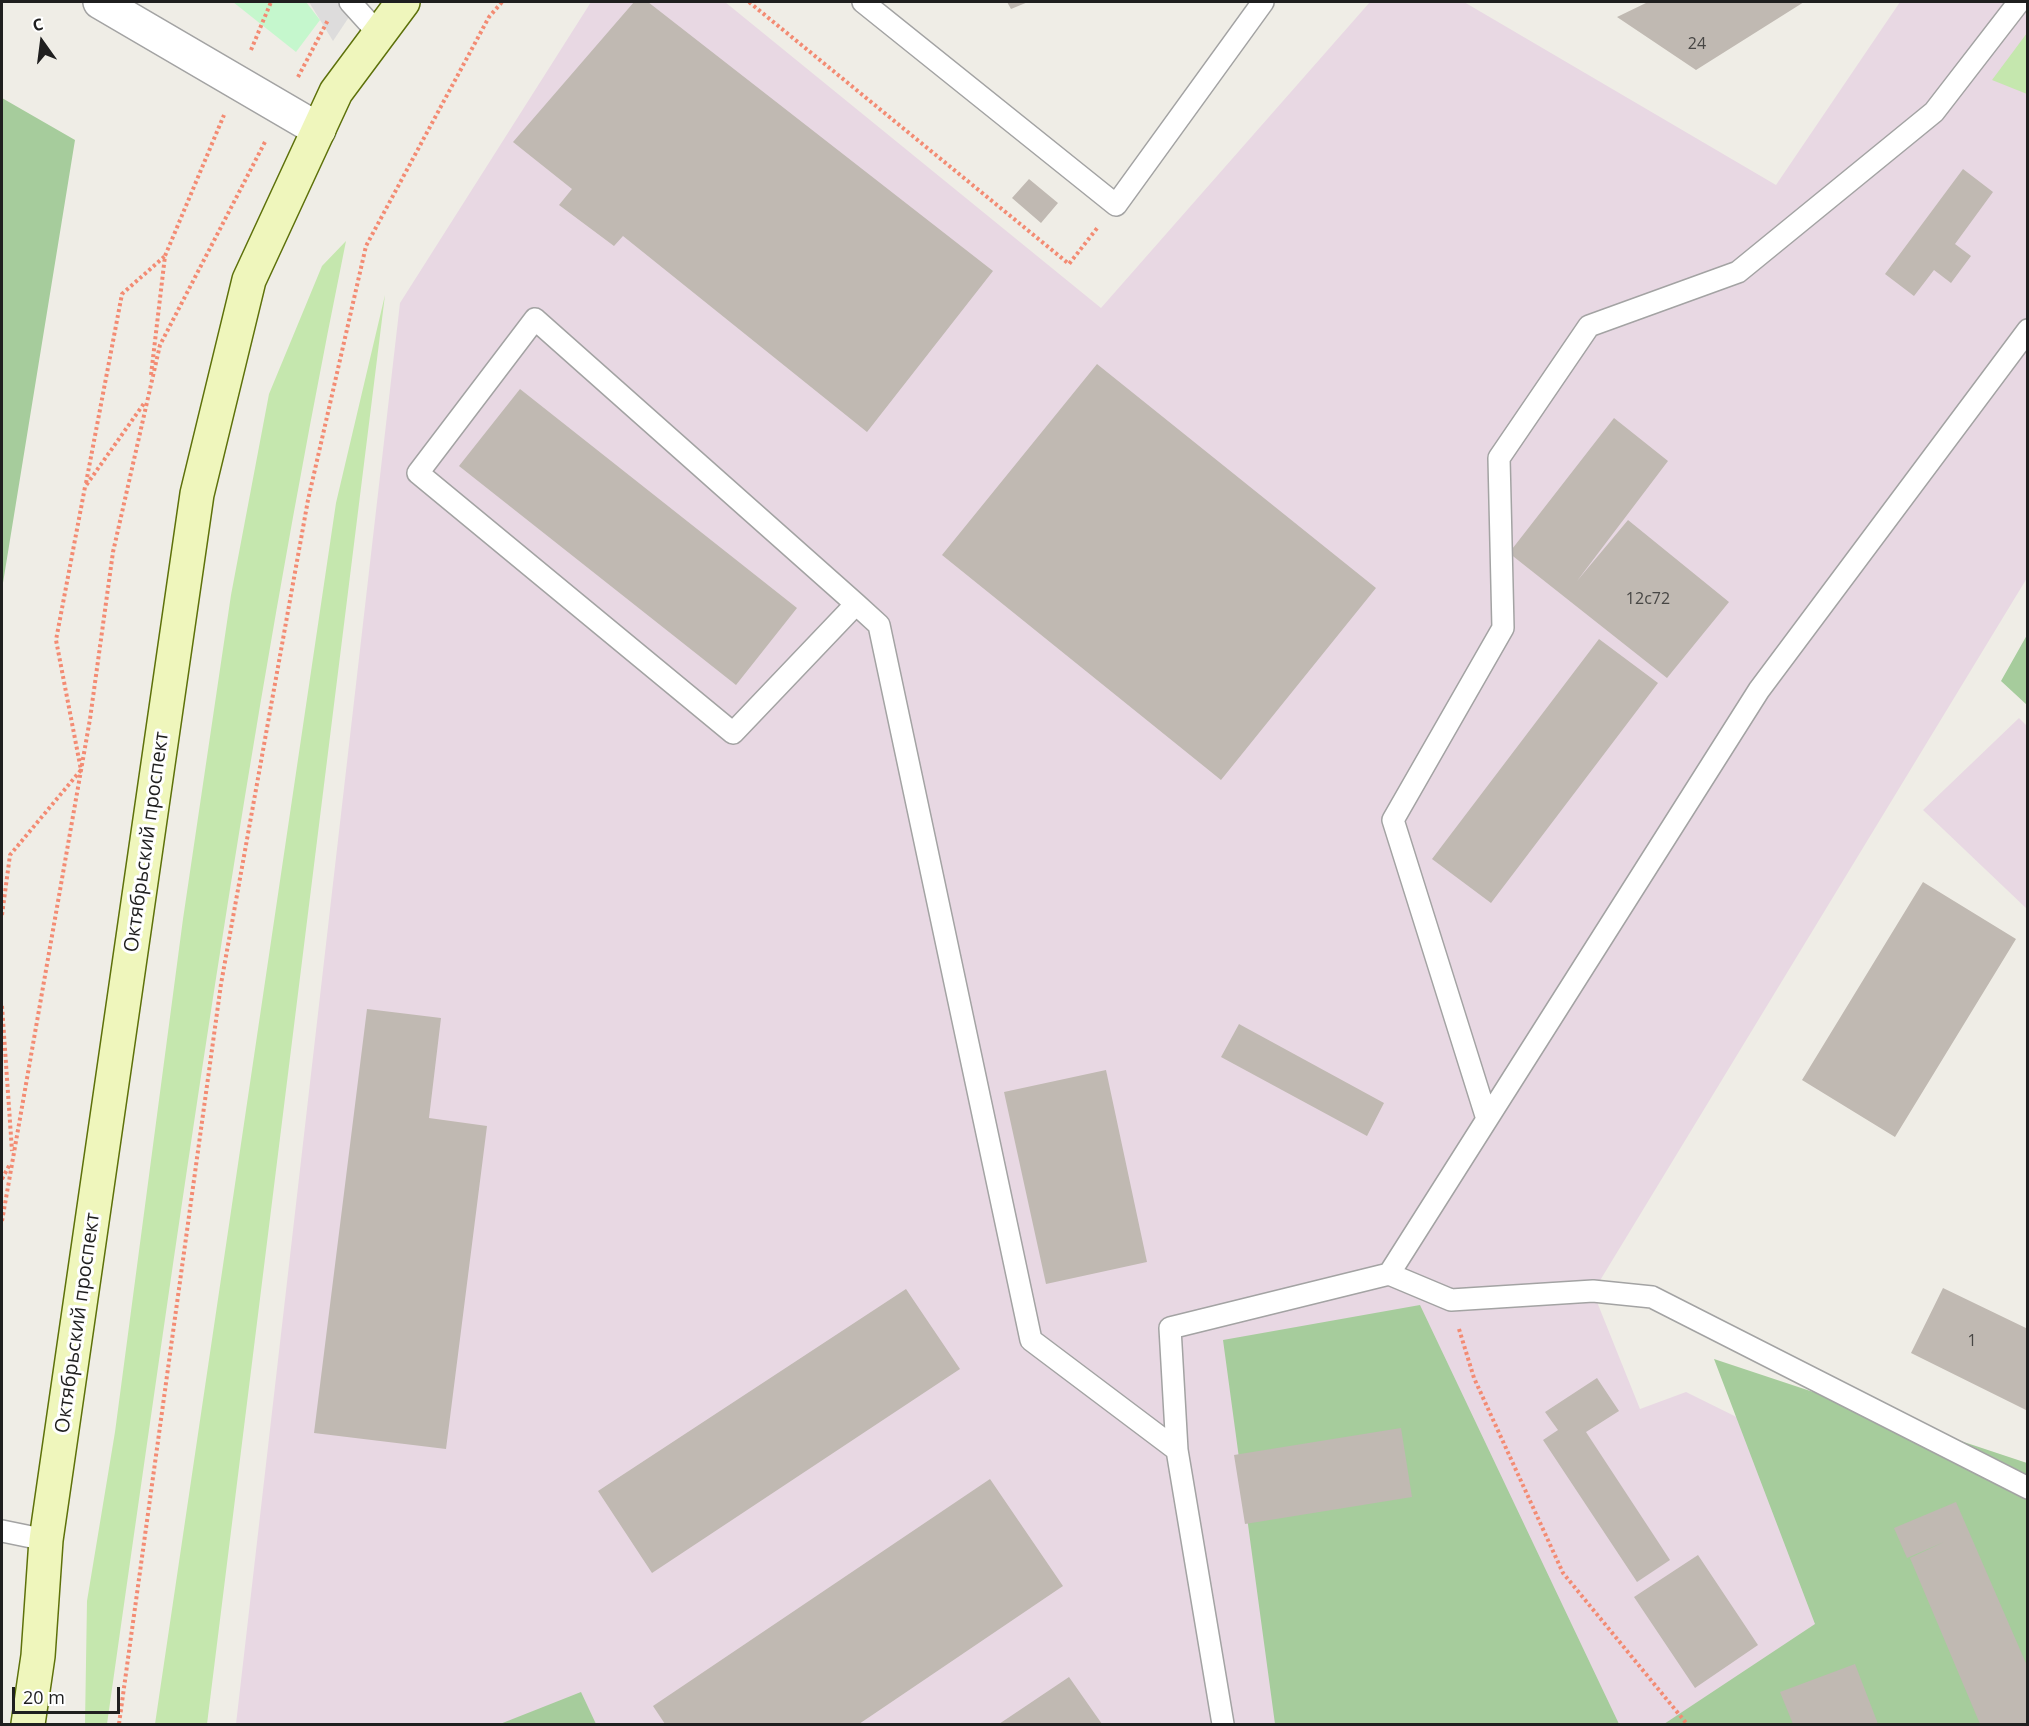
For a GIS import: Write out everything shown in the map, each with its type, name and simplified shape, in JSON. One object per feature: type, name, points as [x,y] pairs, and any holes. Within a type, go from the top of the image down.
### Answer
[{"type":"main road","name":"Октябрьский проспект","points":[[28,1725],[38,1656],[46,1540],[197,494],[249,280],[336,92],[403,2]]},
{"type":"street","points":[[100,2],[319,130]]},
{"type":"lane","points":[[350,2],[379,34]]},
{"type":"lane","points":[[863,2],[1116,204],[1263,2]]},
{"type":"lane","points":[[1487,1119],[1393,820],[1503,628],[1499,458],[1588,326],[1738,272],[1934,112],[2019,2]]},
{"type":"lane","points":[[856,604],[733,733],[418,473],[535,319],[856,604],[879,625],[1031,1340],[1177,1450]]},
{"type":"lane","points":[[1389,1274],[1759,690],[2028,330]]},
{"type":"lane","points":[[1223,1725],[1177,1450],[1170,1328],[1389,1274],[1450,1300],[1593,1292],[1652,1297],[2028,1488]]},
{"type":"lane","points":[[2,1531],[46,1540]]},
{"type":"path","points":[[85,486],[147,399],[165,256],[271,2]]},
{"type":"path","points":[[119,1725],[221,984],[308,500],[366,246],[489,16],[502,2]]},
{"type":"path","points":[[749,2],[1069,264],[1116,204]]},
{"type":"path","points":[[2,1221],[81,770],[113,552],[160,345],[331,15]]},
{"type":"path","points":[[81,770],[56,640],[122,294],[165,256]]},
{"type":"path","points":[[2,915],[10,855],[81,770]]},
{"type":"path","points":[[2,1006],[13,1160],[2,1179]]},
{"type":"path","points":[[1450,1300],[1474,1378],[1563,1573],[1686,1725]]},
{"type":"shaded area","points":[[309,2],[359,2],[333,41]]},
{"type":"shaded area","points":[[591,2],[725,2],[1101,308],[1370,2],[1464,2],[1776,185],[1900,2],[2027,2],[2027,578],[1593,1292],[1640,1409],[1686,1392],[1969,1532],[2027,1724],[236,1724],[400,303]]},
{"type":"shaded area","points":[[2019,718],[2028,727],[2027,909],[1923,810]]},
{"type":"green space","points":[[233,2],[306,2],[320,20],[296,52]]},
{"type":"green space","points":[[2027,33],[2027,94],[1992,80]]},
{"type":"green space","points":[[2,98],[75,140],[2,589]]},
{"type":"green space","points":[[346,241],[276,610],[245,795],[187,1167],[107,1724],[85,1724],[87,1601],[115,1432],[183,919],[231,595],[269,394],[322,266]]},
{"type":"green space","points":[[385,295],[207,1724],[155,1724],[336,503]]},
{"type":"green space","points":[[2027,635],[2027,705],[2001,681]]},
{"type":"green space","points":[[1420,1305],[1619,1724],[1275,1724],[1223,1340]]},
{"type":"green space","points":[[1714,1359],[2027,1463],[2027,1724],[1664,1724],[1815,1624]]},
{"type":"green space","points":[[581,1692],[596,1724],[500,1724]]},
{"type":"building","points":[[634,2],[648,2],[993,271],[867,432],[623,236],[614,246],[559,205],[572,189],[513,142]]},
{"type":"building","points":[[1007,2],[1028,2],[1011,9]]},
{"type":"building","points":[[1648,2],[1804,2],[1696,70],[1617,17]]},
{"type":"building","points":[[1963,169],[1993,192],[1955,244],[1971,256],[1951,283],[1934,270],[1914,296],[1885,274]]},
{"type":"building","points":[[1029,179],[1058,203],[1041,223],[1012,198]]},
{"type":"building","points":[[1097,364],[1376,588],[1221,780],[942,555]]},
{"type":"building","points":[[520,389],[797,608],[736,685],[459,466]]},
{"type":"building","points":[[1614,418],[1668,461],[1577,581],[1628,520],[1729,602],[1667,678],[1509,553]]},
{"type":"building","points":[[1599,639],[1658,683],[1491,903],[1432,859]]},
{"type":"building","points":[[1923,882],[2016,939],[1895,1137],[1802,1080]]},
{"type":"building","points":[[367,1009],[441,1018],[429,1118],[487,1126],[446,1449],[314,1433]]},
{"type":"building","points":[[1239,1024],[1384,1103],[1367,1136],[1221,1057]]},
{"type":"building","points":[[1106,1070],[1147,1262],[1046,1284],[1004,1092]]},
{"type":"building","points":[[1943,1288],[2028,1329],[2028,1411],[1911,1353]]},
{"type":"building","points":[[906,1289],[960,1369],[652,1573],[598,1491]]},
{"type":"building","points":[[1597,1378],[1619,1411],[1586,1432],[1670,1560],[1637,1582],[1543,1440],[1558,1430],[1545,1412]]},
{"type":"building","points":[[1401,1428],[1412,1497],[1245,1524],[1234,1455]]},
{"type":"building","points":[[990,1479],[1063,1586],[859,1724],[665,1724],[653,1706]]},
{"type":"building","points":[[1956,1502],[2028,1668],[2028,1724],[1980,1724],[1910,1558],[1944,1542],[1907,1558],[1894,1528]]},
{"type":"building","points":[[1698,1555],[1758,1645],[1695,1688],[1634,1597]]},
{"type":"building","points":[[1855,1664],[1878,1724],[1793,1724],[1780,1692]]},
{"type":"building","points":[[1069,1677],[1102,1724],[999,1724]]}]
